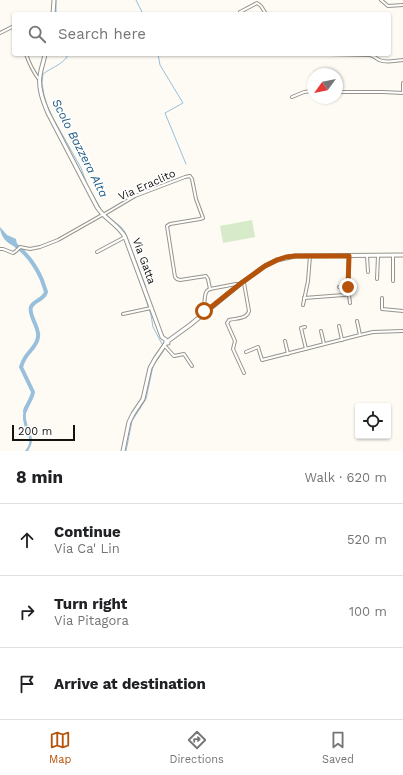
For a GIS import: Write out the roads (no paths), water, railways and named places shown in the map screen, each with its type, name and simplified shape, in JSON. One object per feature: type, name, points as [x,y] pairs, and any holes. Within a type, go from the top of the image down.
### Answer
[{"type":"street","points":[[53,12],[54,0]]},
{"type":"street","points":[[382,0],[388,6],[403,5]]},
{"type":"street","points":[[240,12],[257,3],[265,12]]},
{"type":"street","points":[[0,33],[12,27]]},
{"type":"street","points":[[27,56],[36,76],[40,78]]},
{"type":"street","name":"Via Gatta","points":[[45,56],[40,78],[42,92],[48,112],[92,199],[102,215],[120,230],[125,237],[150,308],[162,337],[166,342]]},
{"type":"street","points":[[373,56],[385,61],[403,60]]},
{"type":"street","points":[[343,92],[403,93],[402,83]]},
{"type":"street","points":[[292,97],[307,92]]},
{"type":"street","name":"Via Eraclito","points":[[102,215],[144,192],[190,176],[202,218],[167,226],[175,276],[180,280],[206,276],[210,289]]},
{"type":"street","points":[[0,249],[13,253],[20,247],[34,248],[52,242],[102,215]]},
{"type":"street","points":[[97,252],[125,237]]},
{"type":"street","points":[[393,255],[393,281]]},
{"type":"street","points":[[123,451],[129,422],[132,414],[143,399],[151,365],[166,342],[265,266],[277,260],[291,257],[403,255]]},
{"type":"street","points":[[302,305],[308,281],[310,256]]},
{"type":"street","points":[[349,256],[348,287],[350,302]]},
{"type":"street","points":[[368,256],[368,272]]},
{"type":"street","points":[[377,279],[378,256]]},
{"type":"street","points":[[205,312],[204,308],[207,291],[210,289],[241,283]]},
{"type":"street","points":[[241,283],[244,283],[249,311],[248,315],[246,317],[229,320],[228,323],[235,341],[233,349],[244,373]]},
{"type":"street","points":[[339,287],[348,287]]},
{"type":"street","points":[[304,298],[349,294]]},
{"type":"street","points":[[382,298],[382,310],[403,311]]},
{"type":"street","points":[[123,314],[150,308]]},
{"type":"street","points":[[357,322],[360,335]]},
{"type":"street","points":[[339,326],[342,340]]},
{"type":"street","points":[[305,327],[302,328],[306,349]]},
{"type":"street","points":[[246,352],[258,347],[262,360],[373,332],[403,330]]},
{"type":"street","points":[[321,331],[324,344]]},
{"type":"street","points":[[285,341],[288,354]]},
{"type":"street","points":[[166,342],[174,356],[185,355],[192,366]]},
{"type":"water","points":[[0,227],[7,235],[16,239],[17,244],[15,246],[4,239]]},
{"type":"water","points":[[25,406],[27,407],[26,419],[32,437],[32,443],[28,451],[25,451],[29,444],[29,438],[23,420]]},
{"type":"waterway","name":"Scolo Bazzera Alta","points":[[56,0],[56,12]]},
{"type":"waterway","points":[[136,0],[142,12]]},
{"type":"waterway","name":"Scolo Bazzera Alta","points":[[67,56],[62,62],[43,74],[42,83],[47,105],[81,168],[88,187]]},
{"type":"waterway","points":[[158,56],[160,65],[183,103],[165,113],[186,164]]},
{"type":"waterway","name":"Scolo Bazzera Alta","points":[[90,190],[102,211]]},
{"type":"waterway","name":"Scolo Bazzera Alta","points":[[106,215],[125,232],[146,287]]},
{"type":"waterway","points":[[13,243],[33,264],[42,280],[46,292],[45,295],[31,307],[31,314],[38,337],[35,346],[25,358],[21,367],[33,392],[25,411]]},
{"type":"waterway","name":"Scolo Bazzera Alta","points":[[143,291],[151,315],[153,327],[162,344]]},
{"type":"waterway","name":"Scolo Bazzera Alta","points":[[126,451],[132,421],[146,399],[153,366],[164,350],[164,347]]}]
